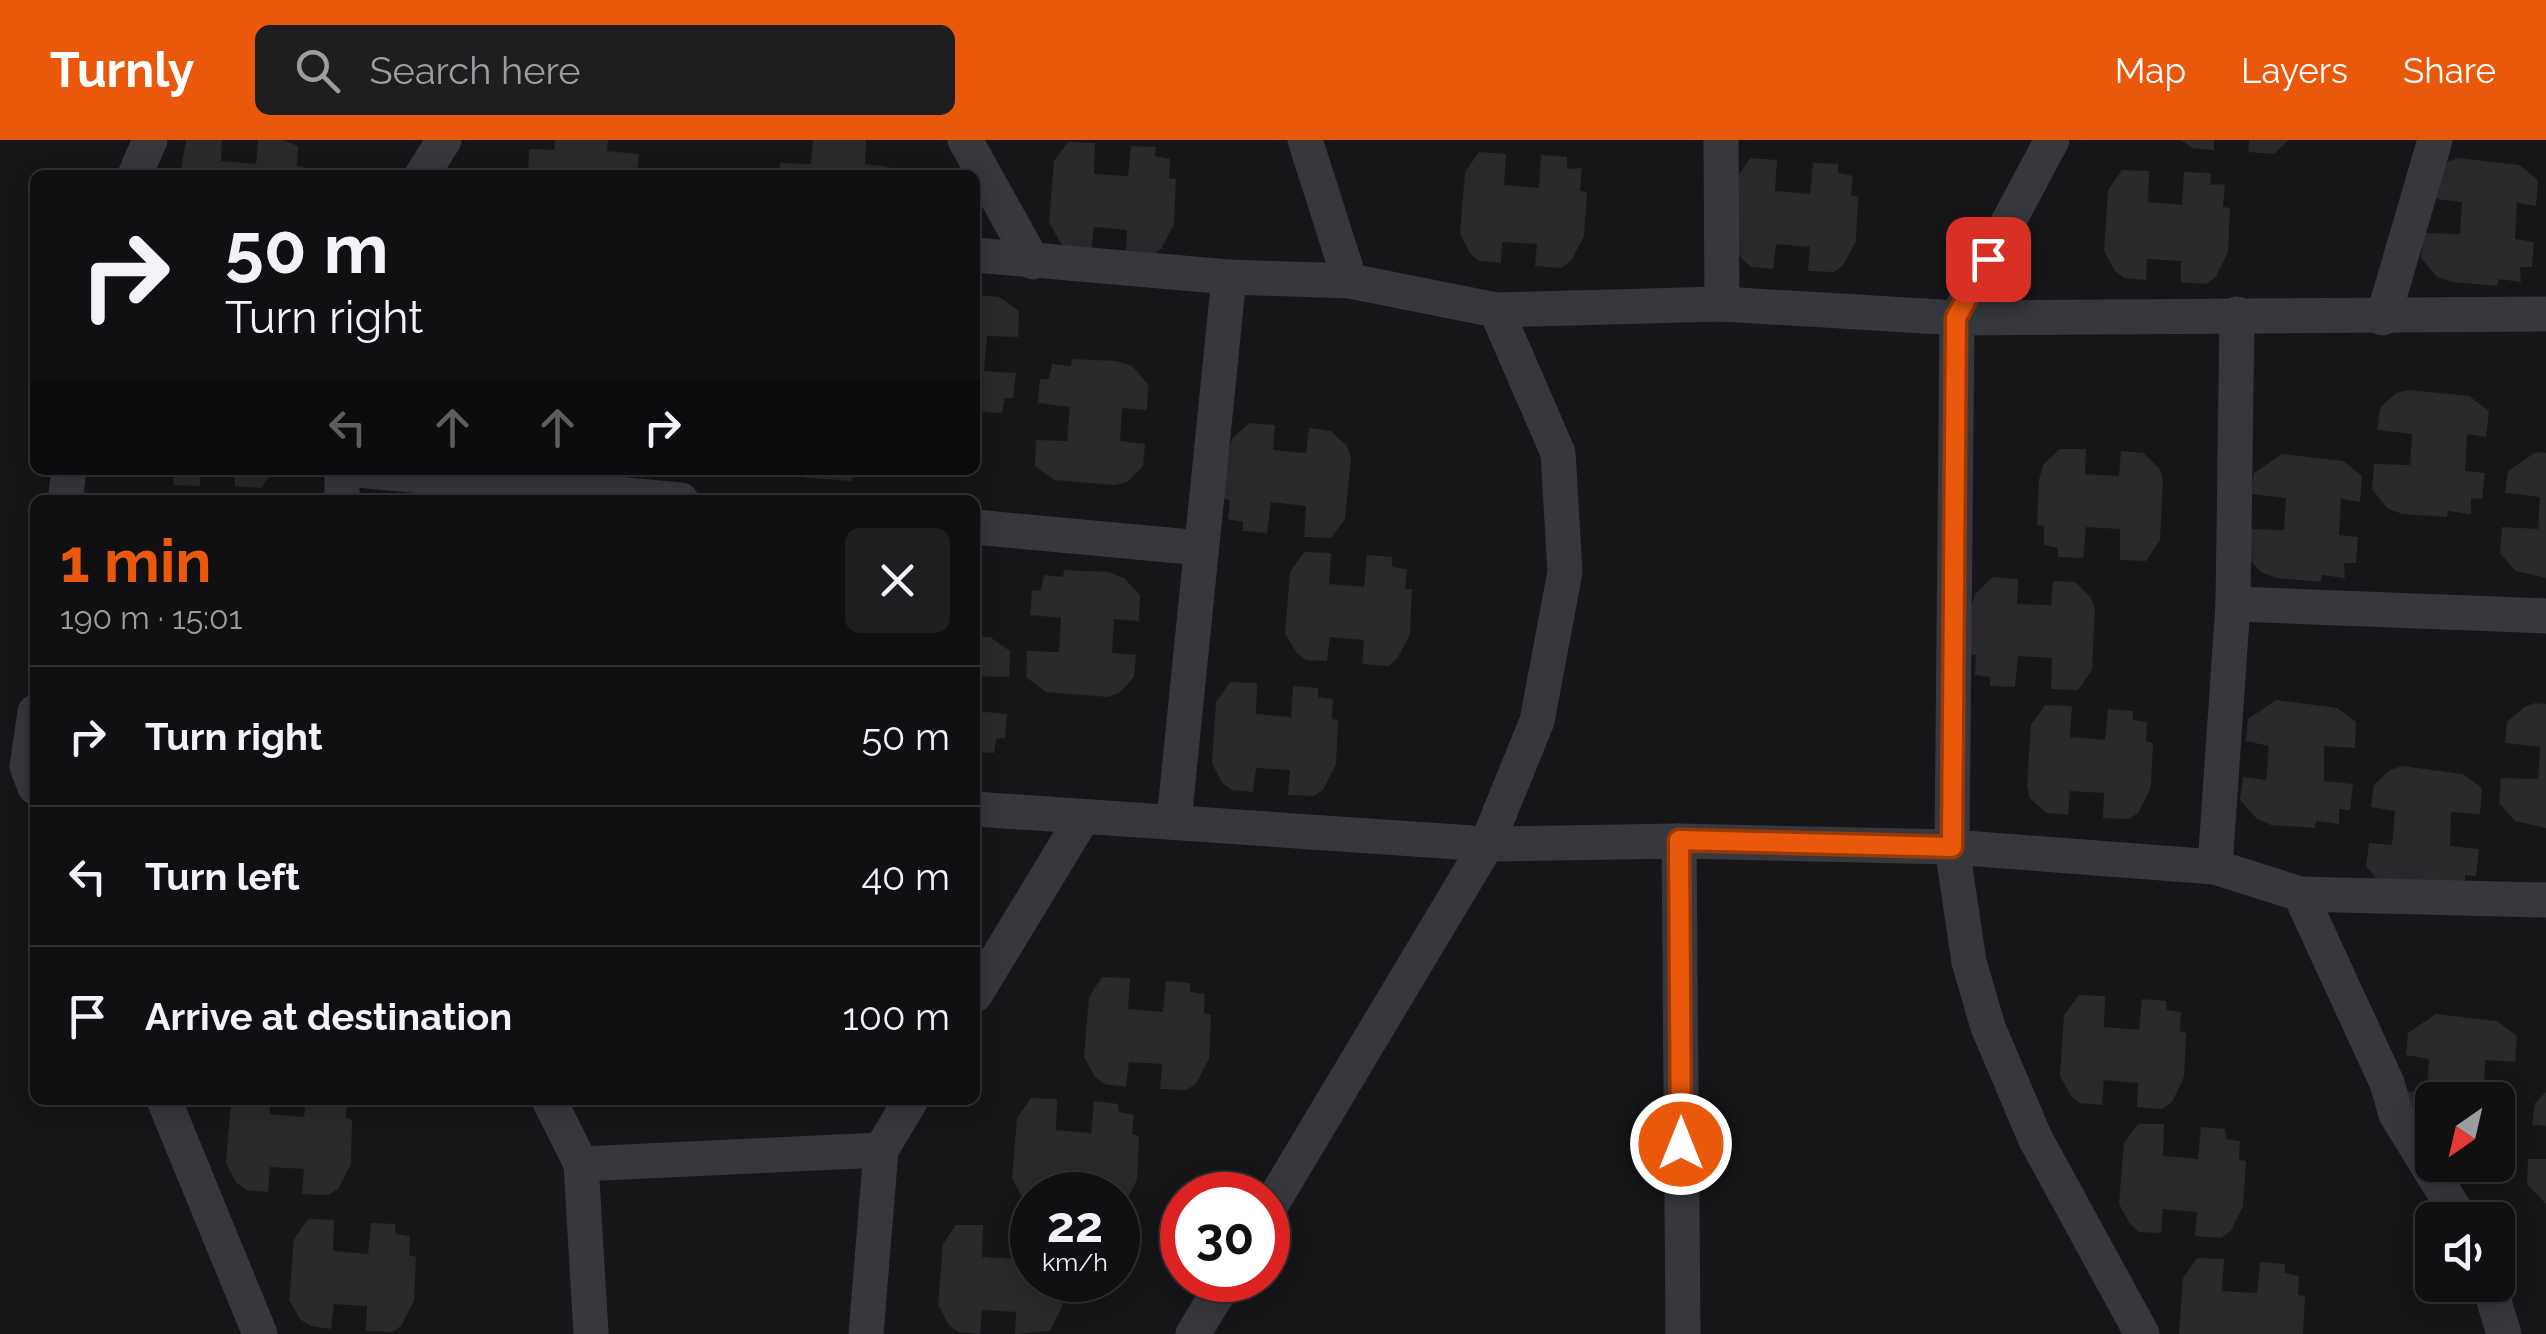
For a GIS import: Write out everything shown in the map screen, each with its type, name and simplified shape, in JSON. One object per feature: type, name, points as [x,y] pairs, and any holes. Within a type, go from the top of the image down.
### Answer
[{"type":"street","points":[[137,170],[150,140]]},
{"type":"street","points":[[425,170],[444,140]]},
{"type":"street","points":[[965,140],[1034,262]]},
{"type":"street","points":[[1305,140],[1350,281]]},
{"type":"street","points":[[1722,140],[1722,304]]},
{"type":"street","points":[[2052,140],[1956,318],[1952,847],[1969,962],[1988,1027],[2035,1138],[2142,1334]]},
{"type":"street","points":[[2382,318],[2435,140]]},
{"type":"street","points":[[980,257],[1230,277],[1350,281],[1496,310],[1722,304],[1956,318],[2546,314]]},
{"type":"street","points":[[1174,821],[1230,277]]},
{"type":"street","points":[[1290,1173],[1487,844],[1538,721],[1565,572],[1558,453],[1496,310]]},
{"type":"street","points":[[2215,867],[2233,604],[2237,314]]},
{"type":"street","points":[[411,475],[627,495]]},
{"type":"street","points":[[980,527],[1201,548]]},
{"type":"street","points":[[2233,604],[2546,616]]},
{"type":"street","points":[[980,809],[1487,844],[1679,840],[1952,847],[2215,867],[2300,894],[2546,900]]},
{"type":"street","points":[[980,987],[1083,817]]},
{"type":"street","points":[[1679,840],[1683,1334]]},
{"type":"street","points":[[2300,894],[2396,1114],[2450,1202]]},
{"type":"street","points":[[166,1105],[260,1334]]},
{"type":"street","points":[[552,1105],[581,1164],[591,1334]]},
{"type":"street","points":[[866,1334],[881,1150],[908,1105]]},
{"type":"street","points":[[581,1164],[881,1150]]},
{"type":"street","points":[[1193,1334],[1213,1302]]},
{"type":"street","points":[[2494,1302],[2504,1334]]},
{"type":"building","points":[[186,140],[222,140],[221,161],[256,164],[258,140],[283,140],[298,146],[297,166],[304,167],[304,170],[181,170]]},
{"type":"building","points":[[555,140],[608,140],[607,151],[639,154],[637,170],[528,170],[529,149],[554,150]]},
{"type":"building","points":[[813,140],[866,140],[865,164],[889,167],[779,170],[780,163],[811,164]]},
{"type":"building","points":[[2181,140],[2214,140],[2214,150],[2192,148]]},
{"type":"building","points":[[2249,140],[2289,140],[2274,154],[2248,152]]},
{"type":"building","points":[[1068,142],[1095,143],[1094,174],[1128,176],[1131,146],[1156,147],[1155,156],[1170,159],[1169,178],[1176,179],[1174,224],[1161,249],[1151,256],[1126,254],[1127,230],[1094,227],[1091,251],[1069,250],[1060,242],[1049,222],[1054,161]]},
{"type":"building","points":[[1479,152],[1506,154],[1504,185],[1539,188],[1541,155],[1567,157],[1567,169],[1582,168],[1580,191],[1587,192],[1584,236],[1571,261],[1561,268],[1535,266],[1537,244],[1502,242],[1501,263],[1479,261],[1470,253],[1460,233],[1465,172]]},
{"type":"building","points":[[1750,158],[1777,160],[1775,191],[1810,194],[1813,163],[1838,164],[1838,173],[1853,176],[1851,195],[1858,197],[1856,241],[1843,266],[1834,272],[1808,271],[1810,247],[1776,244],[1773,269],[1751,267],[1742,259],[1736,251],[1736,179]]},
{"type":"building","points":[[2458,158],[2519,165],[2538,180],[2536,206],[2517,203],[2515,239],[2534,242],[2532,267],[2520,267],[2521,282],[2499,279],[2497,286],[2453,282],[2437,277],[2421,258],[2424,233],[2460,234],[2462,202],[2427,198],[2446,162]]},
{"type":"building","points":[[2122,170],[2149,171],[2148,202],[2182,205],[2184,172],[2211,173],[2210,185],[2225,184],[2223,207],[2230,208],[2228,252],[2216,277],[2206,284],[2181,282],[2181,261],[2147,259],[2146,280],[2124,278],[2115,271],[2104,251],[2108,190]]},
{"type":"building","points":[[980,295],[999,297],[1019,311],[1018,337],[987,336],[984,371],[1016,373],[1013,398],[1005,398],[1002,413],[983,412],[982,419]]},
{"type":"building","points":[[1072,359],[1117,361],[1132,366],[1148,384],[1147,410],[1122,408],[1120,441],[1145,444],[1143,466],[1127,482],[1115,485],[1054,480],[1035,466],[1036,440],[1067,441],[1070,407],[1038,403],[1040,379],[1049,379],[1052,364],[1071,366]]},
{"type":"building","points":[[2408,390],[2469,396],[2489,411],[2486,437],[2467,434],[2465,471],[2485,473],[2482,499],[2471,498],[2471,514],[2402,514],[2387,508],[2372,489],[2374,464],[2410,465],[2412,434],[2377,430],[2380,408],[2396,393]]},
{"type":"building","points":[[1249,423],[1275,425],[1273,450],[1306,453],[1309,428],[1331,431],[1347,446],[1351,458],[1345,519],[1331,538],[1304,537],[1306,506],[1271,502],[1267,533],[1243,531],[1243,522],[1228,519],[1230,500],[1223,499],[1226,454],[1232,439]]},
{"type":"building","points":[[2060,449],[2086,449],[2085,474],[2119,476],[2121,451],[2143,453],[2159,468],[2163,479],[2160,540],[2146,561],[2120,560],[2120,529],[2086,527],[2083,558],[2058,557],[2058,548],[2044,545],[2044,526],[2037,525],[2039,480],[2043,465]]},
{"type":"building","points":[[2536,452],[2546,453],[2546,578],[2516,571],[2500,553],[2502,527],[2538,529],[2540,497],[2505,493],[2508,471]]},
{"type":"building","points":[[2282,454],[2343,461],[2362,476],[2360,502],[2341,499],[2339,535],[2358,537],[2356,563],[2344,563],[2345,578],[2322,575],[2321,582],[2277,578],[2261,572],[2245,554],[2248,529],[2284,530],[2286,498],[2251,494],[2254,473]]},
{"type":"building","points":[[173,475],[200,475],[200,486],[174,485]]},
{"type":"building","points":[[235,475],[270,475],[261,488],[235,486]]},
{"type":"building","points":[[798,475],[853,475],[852,481]]},
{"type":"building","points":[[1304,552],[1331,553],[1329,584],[1364,587],[1367,555],[1392,557],[1392,567],[1407,569],[1405,589],[1412,589],[1410,634],[1397,659],[1388,666],[1362,664],[1364,640],[1330,637],[1327,661],[1306,660],[1296,652],[1285,633],[1290,572]]},
{"type":"building","points":[[1064,570],[1109,572],[1124,578],[1140,595],[1139,621],[1114,619],[1112,653],[1136,655],[1134,677],[1119,693],[1108,697],[1046,692],[1026,677],[1027,651],[1059,652],[1061,618],[1030,615],[1032,591],[1041,590],[1044,575],[1063,577]]},
{"type":"building","points":[[1993,577],[2018,579],[2017,604],[2051,605],[2053,581],[2075,582],[2091,598],[2095,609],[2092,670],[2078,690],[2051,689],[2052,658],[2018,656],[2015,687],[1990,686],[1990,677],[1975,675],[1976,655],[1969,654],[1971,610],[1975,594]]},
{"type":"building","points":[[980,636],[990,637],[1010,651],[1009,677],[980,676]]},
{"type":"building","points":[[1230,682],[1257,683],[1256,714],[1291,717],[1293,686],[1318,688],[1318,697],[1333,699],[1332,719],[1338,720],[1336,764],[1323,790],[1314,796],[1288,795],[1290,770],[1256,768],[1253,792],[1232,790],[1222,783],[1212,763],[1216,702]]},
{"type":"building","points":[[2276,700],[2337,708],[2356,722],[2355,748],[2324,746],[2324,781],[2353,784],[2350,810],[2339,809],[2339,824],[2316,821],[2315,828],[2271,825],[2256,818],[2240,800],[2243,777],[2266,780],[2269,746],[2246,741],[2248,719]]},
{"type":"building","points":[[2535,703],[2546,704],[2546,828],[2515,821],[2499,803],[2501,778],[2538,779],[2540,747],[2505,743],[2507,722]]},
{"type":"building","points":[[2045,705],[2072,706],[2070,737],[2105,740],[2108,709],[2133,711],[2133,720],[2147,722],[2146,741],[2153,743],[2151,787],[2138,813],[2129,819],[2103,818],[2104,793],[2070,791],[2068,815],[2046,813],[2030,798],[2027,786],[2031,725]]},
{"type":"building","points":[[980,711],[1007,714],[1005,738],[996,739],[994,753],[980,752]]},
{"type":"building","points":[[2402,766],[2463,774],[2482,788],[2480,814],[2451,812],[2450,846],[2479,849],[2476,876],[2465,875],[2465,890],[2381,884],[2366,866],[2369,843],[2392,845],[2395,811],[2371,807],[2374,785],[2390,770]]},
{"type":"building","points":[[1102,977],[1130,978],[1128,1009],[1163,1012],[1166,981],[1190,983],[1190,992],[1205,994],[1204,1013],[1211,1015],[1209,1059],[1196,1084],[1186,1090],[1160,1089],[1162,1064],[1129,1062],[1126,1087],[1104,1084],[1095,1077],[1084,1057],[1089,997]]},
{"type":"building","points":[[2079,995],[2105,996],[2104,1027],[2139,1030],[2142,999],[2166,1001],[2167,1010],[2181,1012],[2180,1032],[2186,1033],[2184,1077],[2172,1102],[2162,1109],[2137,1107],[2138,1083],[2104,1080],[2102,1105],[2080,1103],[2071,1096],[2060,1076],[2064,1015]]},
{"type":"building","points":[[2436,1014],[2497,1021],[2517,1036],[2515,1062],[2485,1060],[2484,1082],[2428,1082],[2429,1059],[2406,1055],[2408,1033]]},
{"type":"building","points":[[2403,1091],[2415,1092],[2415,1132]]},
{"type":"building","points":[[2546,1092],[2546,1126],[2532,1125],[2535,1103]]},
{"type":"building","points":[[1031,1098],[1057,1099],[1056,1130],[1091,1133],[1094,1101],[1118,1104],[1119,1112],[1134,1115],[1132,1134],[1139,1136],[1137,1172],[1013,1172],[1017,1118]]},
{"type":"building","points":[[231,1105],[270,1105],[270,1114],[304,1117],[305,1105],[347,1105],[346,1118],[352,1120],[351,1164],[338,1189],[328,1195],[302,1194],[304,1169],[270,1167],[268,1192],[246,1190],[236,1182],[226,1163]]},
{"type":"building","points":[[2138,1124],[2164,1124],[2163,1156],[2198,1159],[2201,1127],[2225,1129],[2226,1139],[2240,1141],[2239,1160],[2246,1161],[2243,1206],[2231,1231],[2221,1238],[2195,1236],[2197,1212],[2163,1209],[2161,1233],[2139,1232],[2130,1224],[2119,1204],[2124,1143]]},
{"type":"building","points":[[2528,1159],[2546,1159],[2546,1204],[2527,1184]]},
{"type":"building","points":[[308,1219],[334,1220],[333,1251],[368,1254],[371,1223],[395,1224],[396,1234],[410,1236],[409,1255],[416,1257],[414,1301],[401,1326],[392,1332],[366,1331],[367,1306],[334,1304],[331,1329],[310,1326],[300,1319],[289,1300],[294,1239]]},
{"type":"building","points":[[956,1225],[983,1225],[982,1257],[1010,1259],[1010,1302],[1062,1302],[1050,1331],[1015,1334],[1016,1312],[982,1310],[980,1334],[958,1332],[949,1325],[938,1305],[943,1244]]},
{"type":"building","points":[[2197,1258],[2224,1259],[2222,1291],[2257,1293],[2260,1262],[2285,1264],[2285,1273],[2299,1276],[2298,1295],[2305,1296],[2303,1334],[2179,1334],[2183,1278]]},
{"type":"route","points":[[1681,1144],[1679,840],[1952,847],[1956,318],[1988,259]]}]
